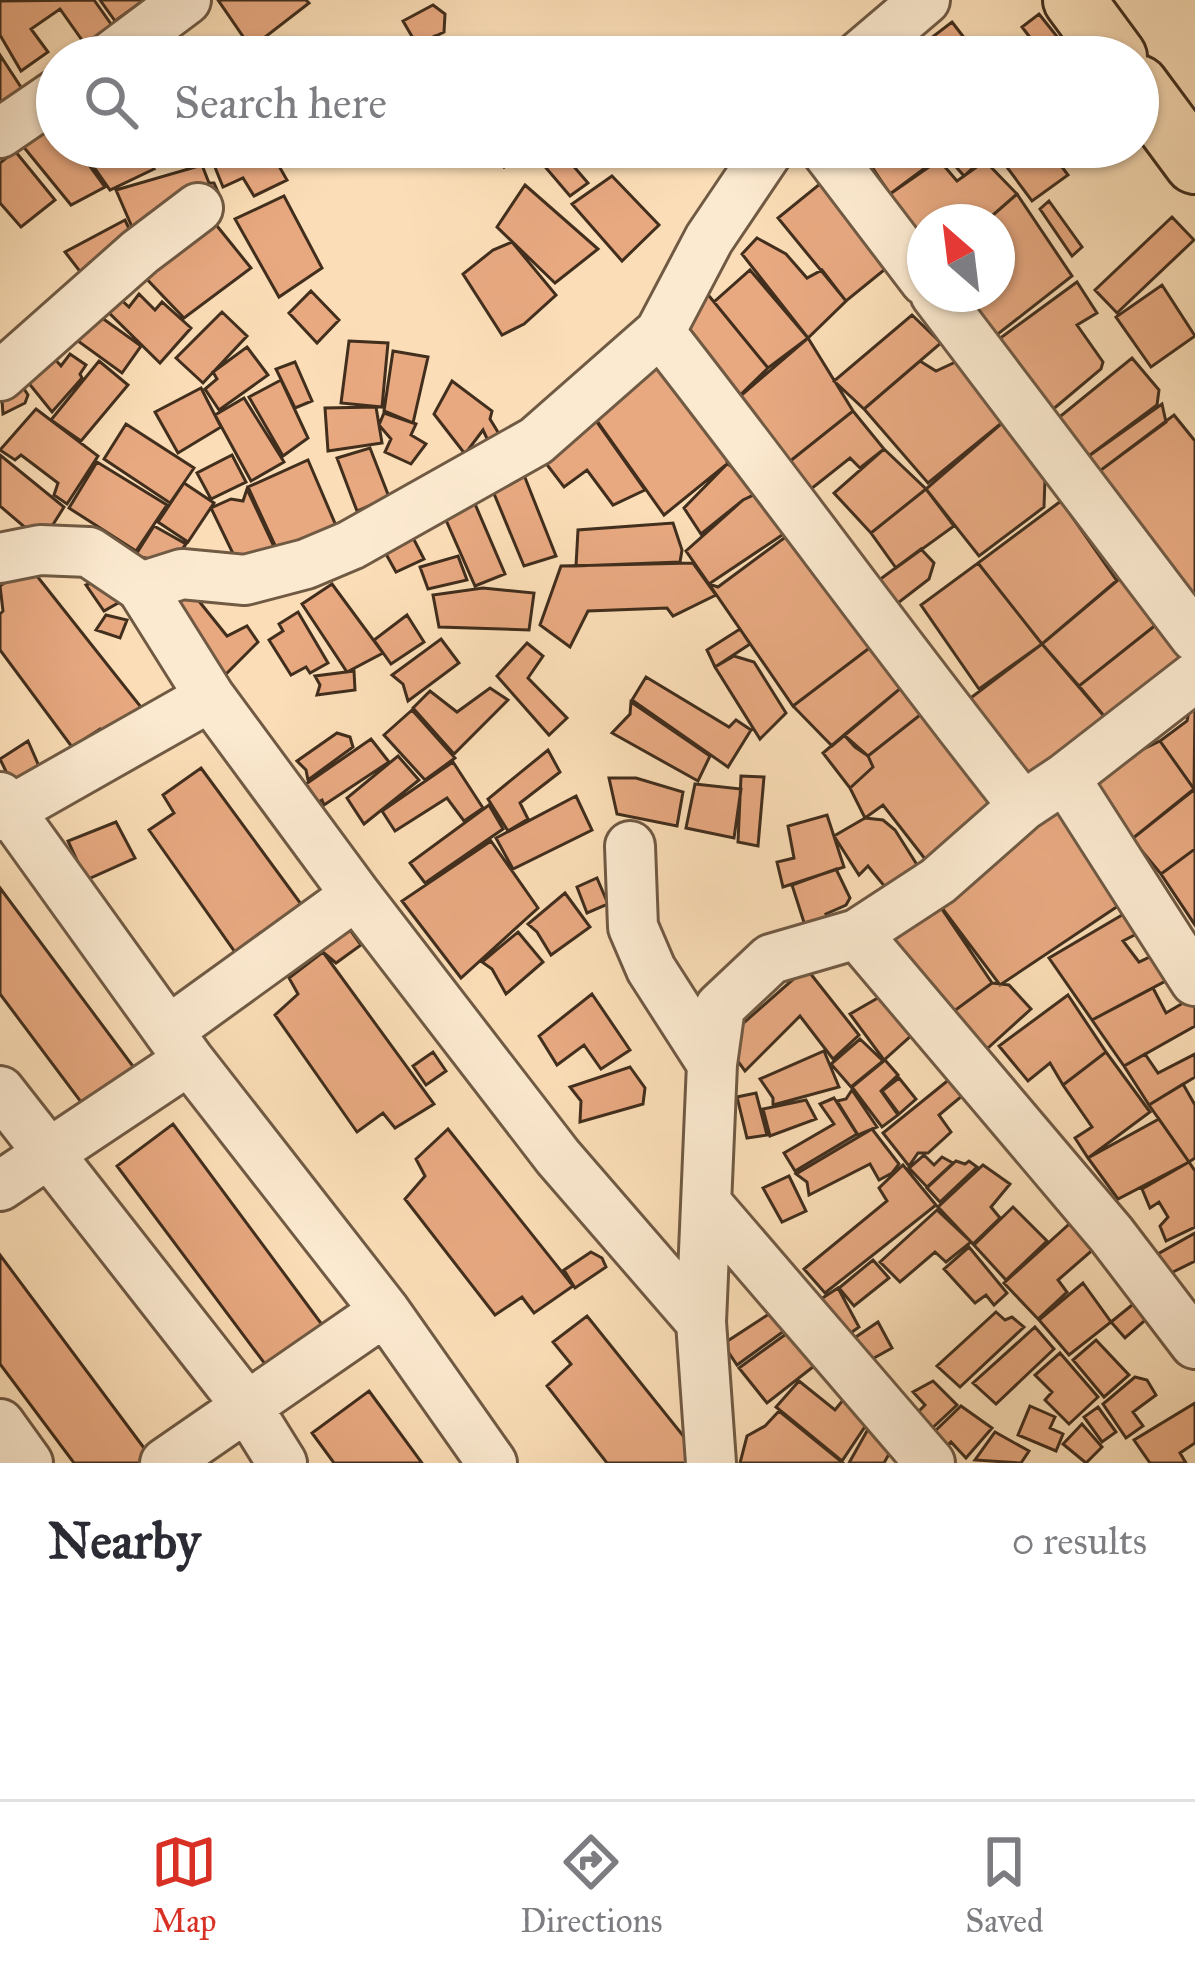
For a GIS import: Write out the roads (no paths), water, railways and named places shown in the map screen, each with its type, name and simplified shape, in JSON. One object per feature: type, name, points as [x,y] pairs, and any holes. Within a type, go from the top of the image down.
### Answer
[{"type":"main road","points":[[1074,0],[1101,36]]},
{"type":"main road","points":[[1159,114],[1195,163]]},
{"type":"street","points":[[138,36],[186,0]]},
{"type":"street","points":[[883,36],[926,0]]},
{"type":"street","points":[[0,133],[36,108]]},
{"type":"street","points":[[141,587],[182,574],[245,580],[306,565],[351,545],[536,441],[660,332],[709,239],[757,168]]},
{"type":"street","points":[[839,168],[907,257]]},
{"type":"street","points":[[0,376],[140,252],[198,208]]},
{"type":"street","points":[[949,312],[1195,637]]},
{"type":"street","points":[[660,332],[1023,806]]},
{"type":"street","points":[[0,558],[40,550],[89,552],[141,587],[210,697],[356,895],[558,1157],[701,1322]]},
{"type":"street","points":[[711,1463],[701,1322],[712,1064],[720,1006],[771,959],[856,934],[938,881],[1023,806],[1195,677]]},
{"type":"street","points":[[210,697],[4,808],[178,1045],[385,1311],[492,1463]]},
{"type":"street","points":[[1065,778],[1195,981]]},
{"type":"street","points":[[630,846],[633,927],[651,969],[712,1064]]},
{"type":"street","points":[[0,1186],[356,895]]},
{"type":"street","points":[[856,934],[1111,1234],[1195,1344]]},
{"type":"street","points":[[0,1090],[246,1405],[282,1463]]},
{"type":"street","points":[[709,1205],[929,1463]]},
{"type":"street","points":[[165,1463],[385,1311]]},
{"type":"street","points":[[0,1424],[28,1463]]}]
